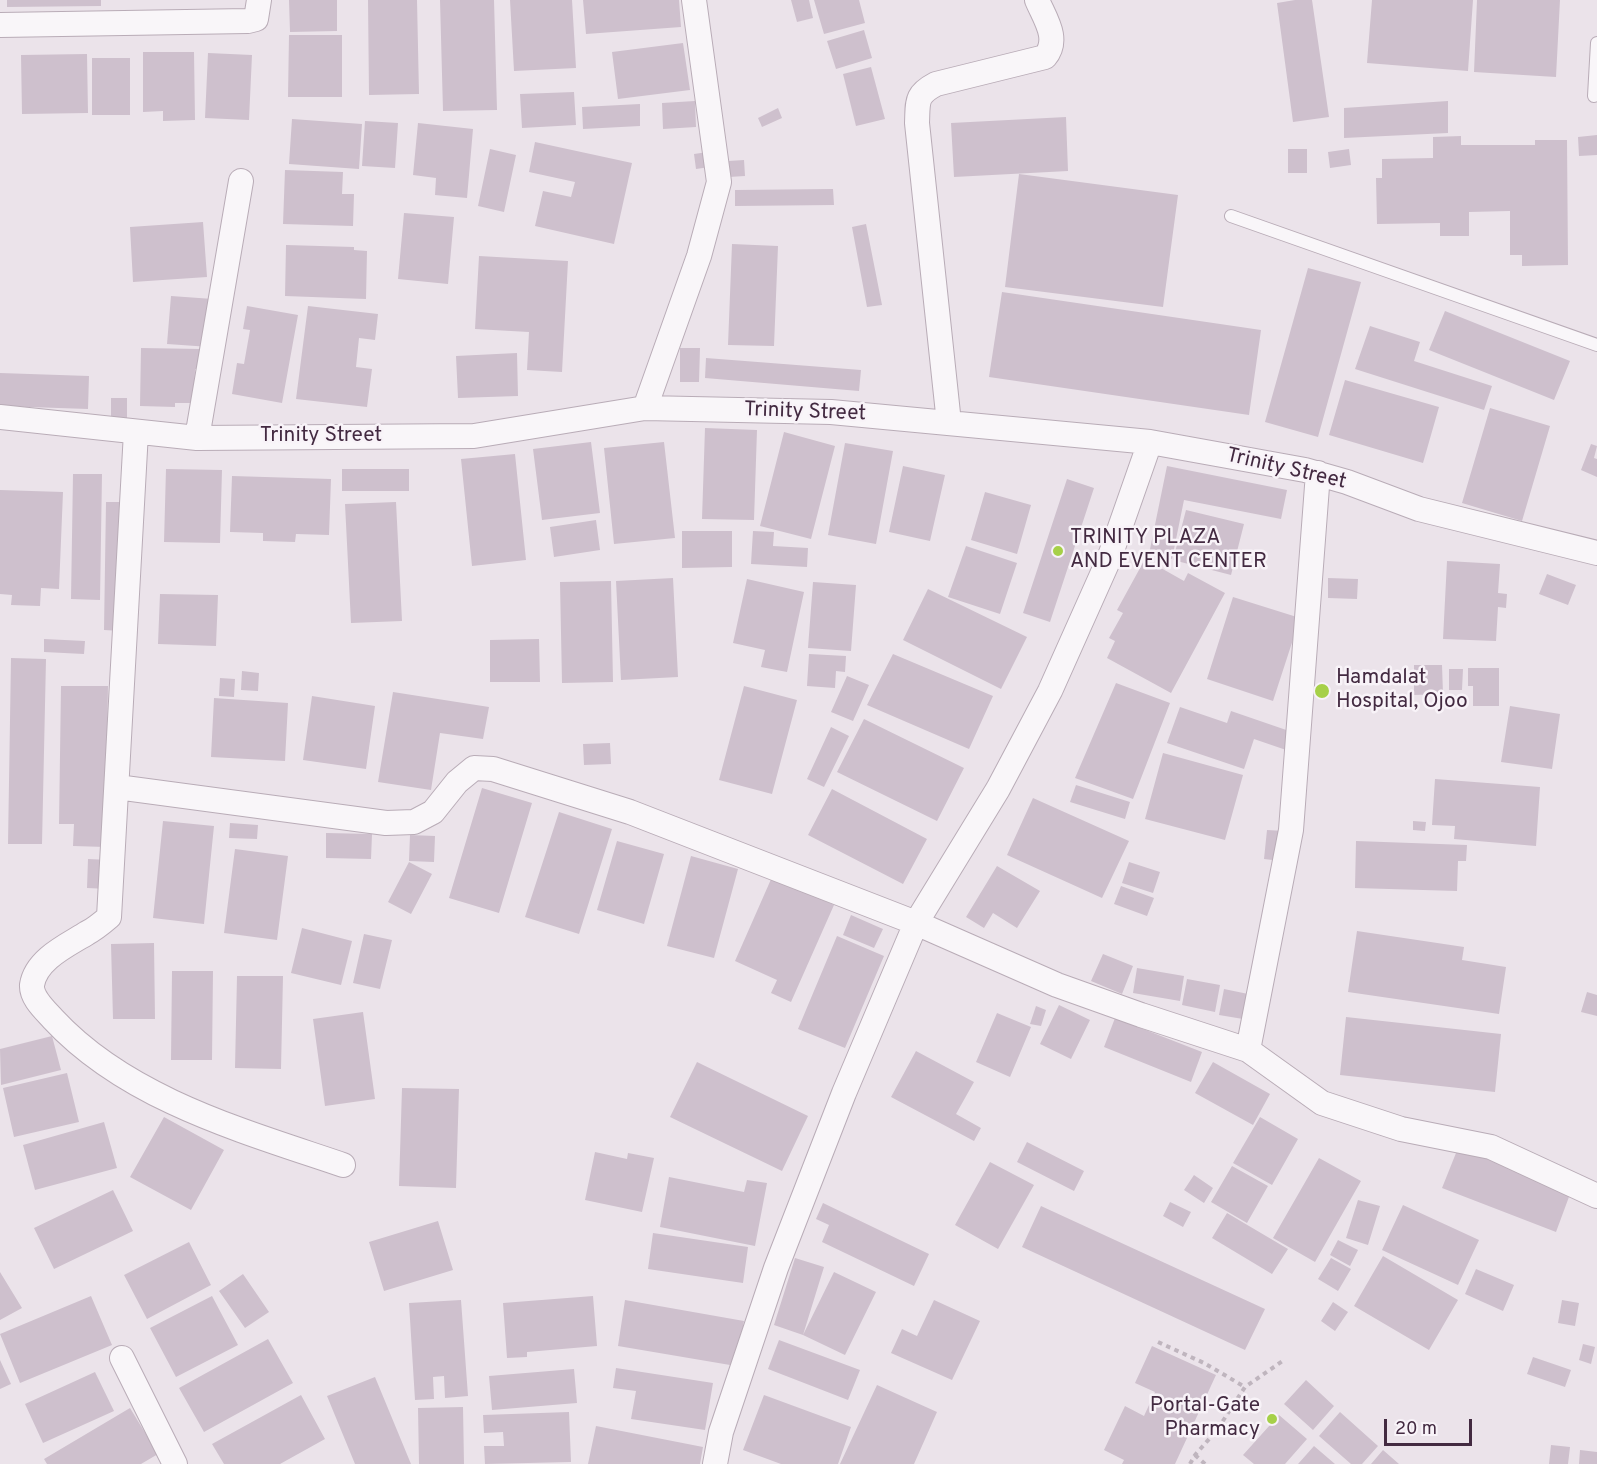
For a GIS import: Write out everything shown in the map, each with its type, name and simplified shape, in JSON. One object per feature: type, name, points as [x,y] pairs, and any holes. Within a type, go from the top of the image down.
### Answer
[{"type":"street","points":[[0,25],[248,21],[256,19],[259,0]]},
{"type":"street","points":[[645,408],[699,256],[718,182],[694,0]]},
{"type":"street","points":[[949,423],[917,123],[918,98],[924,90],[936,84],[1045,57],[1053,40],[1037,0]]},
{"type":"street","points":[[197,438],[241,181]]},
{"type":"street","name":"Trinity Street","points":[[0,417],[197,438],[474,436],[645,408],[831,412],[1149,442],[1318,473],[1419,509],[1597,553]]},
{"type":"street","points":[[136,432],[109,917],[88,933],[57,950],[38,971],[32,986],[36,1000],[60,1026],[105,1065],[163,1097],[236,1129],[343,1165]]},
{"type":"street","points":[[715,1464],[720,1432],[776,1268],[844,1093],[916,923],[998,789],[1050,691],[1109,559],[1149,442]]},
{"type":"street","points":[[1248,1050],[1291,830],[1318,473]]},
{"type":"street","points":[[117,787],[386,823],[414,822],[433,812],[457,782],[474,768],[493,769],[630,812],[916,923],[1057,985],[1248,1050],[1322,1103],[1401,1129],[1491,1147],[1597,1196]]},
{"type":"street","points":[[122,1358],[175,1464]]},
{"type":"lane","points":[[1594,96],[1597,43]]},
{"type":"lane","points":[[1231,216],[1597,345]]},
{"type":"path","points":[[1158,1342],[1204,1363],[1245,1387]]},
{"type":"path","points":[[1190,1464],[1217,1430],[1245,1387],[1284,1360]]},
{"type":"path","points":[[1195,1455],[1205,1464]]},
{"type":"building","points":[[7,0],[101,0],[101,6],[7,7]]},
{"type":"building","points":[[289,0],[337,0],[337,31],[290,32]]},
{"type":"building","points":[[368,0],[417,0],[419,94],[369,95]]},
{"type":"building","points":[[440,0],[494,0],[497,110],[443,111]]},
{"type":"building","points":[[510,0],[572,0],[576,68],[514,71]]},
{"type":"building","points":[[583,0],[679,0],[681,27],[586,34]]},
{"type":"building","points":[[791,0],[809,0],[813,18],[797,22]]},
{"type":"building","points":[[814,0],[859,0],[865,23],[824,34]]},
{"type":"building","points":[[1312,0],[1329,117],[1293,122],[1277,3]]},
{"type":"building","points":[[1372,0],[1473,0],[1468,71],[1367,63]]},
{"type":"building","points":[[1477,0],[1560,0],[1556,77],[1474,72]]},
{"type":"building","points":[[864,30],[872,58],[836,69],[827,41]]},
{"type":"building","points":[[289,35],[342,35],[342,97],[288,97]]},
{"type":"building","points":[[683,43],[690,90],[618,99],[612,52]]},
{"type":"building","points":[[143,52],[194,52],[195,120],[163,121],[163,111],[143,112]]},
{"type":"building","points":[[208,53],[252,55],[249,120],[205,118]]},
{"type":"building","points":[[87,54],[88,113],[22,114],[21,55]]},
{"type":"building","points":[[92,58],[130,58],[130,115],[92,115]]},
{"type":"building","points":[[871,67],[885,119],[856,126],[843,74]]},
{"type":"building","points":[[574,92],[576,125],[522,128],[520,94]]},
{"type":"building","points":[[695,101],[696,127],[663,129],[662,103]]},
{"type":"building","points":[[1448,101],[1448,133],[1344,138],[1344,108]]},
{"type":"building","points":[[640,104],[640,126],[583,129],[582,107]]},
{"type":"building","points":[[778,108],[782,118],[762,127],[758,118]]},
{"type":"building","points":[[1066,117],[1068,171],[954,177],[951,123]]},
{"type":"building","points":[[292,119],[362,124],[359,169],[289,164]]},
{"type":"building","points":[[365,121],[398,123],[395,168],[362,166]]},
{"type":"building","points":[[418,123],[473,129],[467,198],[435,195],[436,178],[413,175]]},
{"type":"building","points":[[1597,135],[1597,155],[1579,156],[1578,137]]},
{"type":"building","points":[[1461,136],[1461,145],[1535,145],[1535,140],[1567,140],[1568,265],[1522,266],[1522,255],[1510,255],[1510,211],[1469,212],[1469,236],[1440,236],[1440,223],[1377,224],[1376,178],[1382,178],[1382,159],[1433,158],[1433,137]]},
{"type":"building","points":[[535,142],[632,163],[614,244],[535,226],[543,191],[571,197],[575,182],[529,172]]},
{"type":"building","points":[[490,149],[516,155],[504,212],[478,206]]},
{"type":"building","points":[[1288,149],[1307,149],[1307,173],[1288,173]]},
{"type":"building","points":[[1349,149],[1351,165],[1330,168],[1328,152]]},
{"type":"building","points":[[708,152],[710,167],[696,169],[694,154]]},
{"type":"building","points":[[744,160],[745,176],[729,177],[728,161]]},
{"type":"building","points":[[285,170],[343,172],[342,194],[354,194],[353,226],[283,224]]},
{"type":"building","points":[[1019,174],[1178,195],[1163,307],[1005,287]]},
{"type":"building","points":[[833,189],[834,205],[735,206],[735,190]]},
{"type":"building","points":[[404,213],[454,217],[448,284],[398,279]]},
{"type":"building","points":[[203,222],[207,277],[133,282],[130,227]]},
{"type":"building","points":[[866,224],[882,305],[867,307],[852,227]]},
{"type":"building","points":[[732,244],[778,246],[774,346],[728,345]]},
{"type":"building","points":[[286,245],[354,247],[354,250],[367,251],[366,299],[285,296]]},
{"type":"building","points":[[479,256],[568,261],[562,372],[527,370],[529,332],[475,329]]},
{"type":"building","points":[[1308,268],[1361,282],[1318,437],[1265,422]]},
{"type":"building","points":[[1002,292],[1261,330],[1249,415],[989,377]]},
{"type":"building","points":[[171,296],[213,299],[210,347],[167,344]]},
{"type":"building","points":[[247,306],[298,315],[282,403],[232,394],[237,363],[244,364],[250,330],[243,329]]},
{"type":"building","points":[[308,306],[378,314],[375,340],[359,338],[356,367],[372,369],[367,407],[296,399]]},
{"type":"building","points":[[1445,311],[1570,361],[1554,400],[1429,350]]},
{"type":"building","points":[[1370,326],[1420,342],[1414,361],[1492,386],[1484,410],[1355,369]]},
{"type":"building","points":[[141,348],[201,349],[200,369],[195,369],[194,403],[175,403],[175,407],[140,406]]},
{"type":"building","points":[[680,348],[700,348],[699,382],[680,382]]},
{"type":"building","points":[[517,353],[518,396],[458,398],[456,356]]},
{"type":"building","points":[[706,358],[861,370],[859,391],[705,378]]},
{"type":"building","points":[[0,373],[89,376],[88,409],[0,406]]},
{"type":"building","points":[[1345,380],[1439,407],[1423,463],[1329,435]]},
{"type":"building","points":[[111,398],[127,398],[127,422],[111,422]]},
{"type":"building","points":[[1490,408],[1550,426],[1522,521],[1462,503]]},
{"type":"building","points":[[705,428],[757,430],[754,520],[702,519]]},
{"type":"building","points":[[784,432],[835,446],[811,539],[760,526]]},
{"type":"building","points":[[591,442],[600,513],[542,520],[533,449]]},
{"type":"building","points":[[664,442],[675,538],[614,544],[604,448]]},
{"type":"building","points":[[845,443],[893,451],[876,544],[828,535]]},
{"type":"building","points":[[1591,444],[1597,446],[1594,458],[1597,459],[1597,477],[1581,470]]},
{"type":"building","points":[[515,454],[526,560],[472,566],[461,459]]},
{"type":"building","points":[[903,466],[945,475],[930,541],[889,532]]},
{"type":"building","points":[[1167,466],[1287,490],[1281,519],[1184,500],[1172,559],[1149,554]]},
{"type":"building","points":[[166,469],[222,470],[220,543],[164,542]]},
{"type":"building","points":[[342,469],[409,469],[409,491],[342,491]]},
{"type":"building","points":[[73,474],[102,474],[100,600],[71,599]]},
{"type":"building","points":[[232,476],[331,479],[329,535],[296,534],[295,542],[263,541],[263,533],[230,532]]},
{"type":"building","name":"TRINITY PLAZA AND EVENT CENTER","points":[[1067,479],[1094,488],[1050,622],[1023,613]]},
{"type":"building","points":[[0,490],[63,492],[59,589],[41,588],[40,606],[11,605],[12,595],[0,594]]},
{"type":"building","points":[[985,492],[1031,505],[1017,554],[971,540]]},
{"type":"building","points":[[106,502],[122,502],[121,631],[104,630]]},
{"type":"building","points":[[396,502],[402,621],[351,623],[345,504]]},
{"type":"building","points":[[1186,510],[1244,524],[1231,575],[1173,560]]},
{"type":"building","points":[[596,520],[600,550],[554,557],[550,527]]},
{"type":"building","points":[[682,531],[732,531],[732,567],[682,568]]},
{"type":"building","points":[[753,531],[774,532],[773,546],[808,548],[807,567],[751,564]]},
{"type":"building","points":[[966,546],[1017,563],[1000,614],[948,597]]},
{"type":"building","points":[[1145,559],[1184,581],[1188,573],[1225,593],[1171,693],[1107,658],[1115,641],[1109,638],[1123,613],[1117,610]]},
{"type":"building","points":[[1447,561],[1500,564],[1498,593],[1507,594],[1506,608],[1498,607],[1496,641],[1443,639]]},
{"type":"building","points":[[1547,574],[1576,585],[1568,605],[1539,594]]},
{"type":"building","points":[[673,578],[678,677],[621,680],[616,581]]},
{"type":"building","points":[[1328,578],[1358,579],[1357,599],[1328,598]]},
{"type":"building","points":[[747,579],[804,592],[787,672],[761,667],[765,650],[733,643]]},
{"type":"building","points":[[611,581],[613,682],[562,683],[560,582]]},
{"type":"building","points":[[813,582],[856,585],[851,651],[808,648]]},
{"type":"building","points":[[928,589],[1027,637],[1001,689],[903,640]]},
{"type":"building","points":[[160,594],[218,595],[216,646],[158,644]]},
{"type":"building","points":[[1233,597],[1300,618],[1273,701],[1207,679]]},
{"type":"building","points":[[44,639],[85,641],[84,654],[44,652]]},
{"type":"building","points":[[539,639],[540,682],[490,682],[490,640]]},
{"type":"building","points":[[809,654],[846,656],[845,672],[836,671],[835,688],[807,686]]},
{"type":"building","points":[[893,654],[993,696],[969,749],[867,705]]},
{"type":"building","points":[[11,658],[46,659],[42,844],[8,844]]},
{"type":"building","points":[[1414,665],[1442,665],[1443,694],[1414,695]]},
{"type":"building","points":[[1468,668],[1499,668],[1499,706],[1473,706],[1473,686],[1468,686]]},
{"type":"building","points":[[1449,669],[1463,669],[1462,690],[1449,690]]},
{"type":"building","points":[[242,671],[259,673],[258,691],[241,690]]},
{"type":"building","points":[[847,676],[869,685],[853,721],[831,712]]},
{"type":"building","points":[[220,678],[235,679],[234,697],[219,696]]},
{"type":"building","points":[[1116,683],[1170,703],[1133,799],[1075,778]]},
{"type":"building","points":[[61,686],[108,686],[105,847],[73,846],[74,824],[59,824]]},
{"type":"building","points":[[744,686],[797,700],[772,794],[719,780]]},
{"type":"building","points":[[393,692],[489,707],[483,739],[440,733],[431,790],[378,782]]},
{"type":"building","points":[[312,696],[375,706],[366,769],[303,760]]},
{"type":"building","points":[[214,698],[288,703],[285,761],[211,757]]},
{"type":"building","points":[[1510,706],[1560,714],[1552,769],[1501,762]]},
{"type":"building","points":[[1180,707],[1227,723],[1231,711],[1295,733],[1289,751],[1254,739],[1244,769],[1167,743]]},
{"type":"building","points":[[864,719],[964,768],[937,821],[837,772]]},
{"type":"building","points":[[831,727],[849,736],[824,787],[807,779]]},
{"type":"building","points":[[610,743],[611,764],[584,765],[583,744]]},
{"type":"building","points":[[1163,753],[1243,775],[1225,840],[1145,819]]},
{"type":"building","points":[[1435,779],[1540,787],[1536,846],[1454,839],[1455,826],[1432,825]]},
{"type":"building","points":[[1076,785],[1130,802],[1125,819],[1070,802]]},
{"type":"building","points":[[482,788],[532,803],[499,913],[449,898]]},
{"type":"building","points":[[832,789],[927,839],[903,884],[808,835]]},
{"type":"building","points":[[1033,798],[1129,841],[1102,898],[1007,855]]},
{"type":"building","points":[[559,812],[612,829],[579,934],[525,917]]},
{"type":"building","points":[[163,821],[214,826],[204,924],[153,918]]},
{"type":"building","points":[[1413,821],[1426,822],[1425,831],[1413,830]]},
{"type":"building","points":[[230,823],[258,825],[257,839],[229,838]]},
{"type":"building","points":[[1267,830],[1284,831],[1281,861],[1264,859]]},
{"type":"building","points":[[326,833],[372,834],[371,859],[326,858]]},
{"type":"building","points":[[410,835],[435,836],[434,862],[409,861]]},
{"type":"building","points":[[617,841],[664,854],[644,924],[597,910]]},
{"type":"building","points":[[1356,841],[1467,845],[1466,861],[1458,861],[1457,891],[1355,888]]},
{"type":"building","points":[[235,849],[288,856],[277,940],[224,933]]},
{"type":"building","points":[[691,856],[738,869],[714,958],[667,946]]},
{"type":"building","points":[[88,859],[109,860],[108,889],[87,888]]},
{"type":"building","points":[[409,862],[432,874],[411,914],[388,902]]},
{"type":"building","points":[[1129,862],[1160,872],[1153,893],[1122,883]]},
{"type":"building","points":[[997,866],[1040,891],[1017,928],[993,913],[984,928],[966,917]]},
{"type":"building","points":[[772,877],[834,905],[791,1002],[771,993],[777,980],[735,961]]},
{"type":"building","points":[[1121,886],[1154,898],[1147,916],[1114,904]]},
{"type":"building","points":[[851,915],[883,929],[874,948],[843,935]]},
{"type":"building","points":[[302,928],[352,941],[341,985],[291,973]]},
{"type":"building","points":[[1357,931],[1464,947],[1462,960],[1506,967],[1499,1014],[1348,992]]},
{"type":"building","points":[[364,934],[392,940],[380,989],[353,983]]},
{"type":"building","points":[[837,936],[884,956],[845,1048],[798,1029]]},
{"type":"building","points":[[154,943],[155,1019],[113,1019],[111,944]]},
{"type":"building","points":[[1103,954],[1133,966],[1122,994],[1091,981]]},
{"type":"building","points":[[1137,968],[1184,976],[1180,1001],[1133,993]]},
{"type":"building","points":[[172,971],[213,971],[212,1060],[171,1060]]},
{"type":"building","points":[[237,976],[283,976],[281,1069],[235,1068]]},
{"type":"building","points":[[1187,979],[1220,985],[1215,1012],[1182,1005]]},
{"type":"building","points":[[1224,989],[1253,995],[1249,1020],[1219,1015]]},
{"type":"building","points":[[1587,992],[1597,995],[1597,1016],[1581,1012]]},
{"type":"building","points":[[1059,1005],[1090,1020],[1071,1059],[1040,1044]]},
{"type":"building","points":[[1036,1006],[1046,1010],[1041,1026],[1030,1024]]},
{"type":"building","points":[[363,1012],[375,1099],[325,1106],[313,1019]]},
{"type":"building","points":[[997,1013],[1031,1027],[1010,1077],[976,1062]]},
{"type":"building","points":[[1346,1017],[1501,1034],[1495,1092],[1340,1075]]},
{"type":"building","points":[[1115,1018],[1202,1052],[1191,1082],[1104,1047]]},
{"type":"building","points":[[52,1036],[61,1070],[1,1085],[0,1049]]},
{"type":"building","points":[[916,1051],[974,1082],[956,1114],[981,1128],[974,1141],[891,1097]]},
{"type":"building","points":[[697,1062],[808,1116],[782,1171],[670,1117]]},
{"type":"building","points":[[1213,1062],[1270,1094],[1253,1125],[1195,1093]]},
{"type":"building","points":[[67,1073],[79,1122],[14,1137],[3,1088]]},
{"type":"building","points":[[402,1088],[459,1089],[456,1188],[399,1186]]},
{"type":"building","points":[[164,1117],[224,1150],[191,1210],[130,1177]]},
{"type":"building","points":[[1260,1117],[1298,1139],[1272,1185],[1233,1163]]},
{"type":"building","points":[[104,1122],[117,1168],[35,1190],[23,1145]]},
{"type":"building","points":[[1027,1142],[1084,1171],[1074,1191],[1017,1162]]},
{"type":"building","points":[[1460,1143],[1573,1186],[1556,1232],[1442,1188]]},
{"type":"building","points":[[595,1152],[627,1159],[628,1153],[654,1158],[642,1212],[585,1200]]},
{"type":"building","points":[[1319,1158],[1361,1181],[1315,1262],[1273,1238]]},
{"type":"building","points":[[990,1162],[1034,1185],[998,1249],[955,1225]]},
{"type":"building","points":[[1232,1166],[1268,1186],[1247,1223],[1211,1202]]},
{"type":"building","points":[[1194,1175],[1213,1188],[1204,1203],[1184,1190]]},
{"type":"building","points":[[669,1177],[744,1192],[747,1180],[767,1183],[755,1246],[660,1227]]},
{"type":"building","points":[[113,1190],[133,1231],[54,1269],[34,1228]]},
{"type":"building","points":[[1358,1200],[1380,1206],[1368,1245],[1346,1238]]},
{"type":"building","points":[[1170,1202],[1191,1212],[1183,1227],[1163,1216]]},
{"type":"building","points":[[823,1203],[929,1254],[914,1286],[822,1242],[829,1225],[816,1219]]},
{"type":"building","points":[[1403,1205],[1479,1240],[1458,1285],[1382,1250]]},
{"type":"building","points":[[1041,1206],[1265,1309],[1245,1350],[1022,1247]]},
{"type":"building","points":[[1227,1213],[1288,1249],[1272,1274],[1212,1238]]},
{"type":"building","points":[[438,1221],[453,1270],[384,1291],[369,1242]]},
{"type":"building","points":[[653,1233],[748,1247],[743,1283],[648,1269]]},
{"type":"building","points":[[1338,1240],[1358,1250],[1350,1266],[1330,1255]]},
{"type":"building","points":[[189,1242],[211,1285],[147,1319],[124,1275]]},
{"type":"building","points":[[1383,1256],[1458,1300],[1429,1350],[1354,1306]]},
{"type":"building","points":[[795,1258],[824,1267],[803,1335],[774,1325]]},
{"type":"building","points":[[1331,1258],[1351,1269],[1338,1291],[1318,1279]]},
{"type":"building","points":[[1476,1269],[1514,1285],[1503,1311],[1465,1294]]},
{"type":"building","points":[[0,1272],[22,1308],[0,1320]]},
{"type":"building","points":[[834,1272],[876,1292],[845,1355],[803,1335]]},
{"type":"building","points":[[243,1274],[269,1312],[245,1328],[219,1291]]},
{"type":"building","points":[[91,1296],[112,1345],[20,1383],[0,1334]]},
{"type":"building","points":[[212,1296],[238,1345],[176,1377],[150,1328]]},
{"type":"building","points":[[593,1296],[597,1346],[527,1352],[527,1357],[507,1358],[503,1303]]},
{"type":"building","points":[[461,1300],[468,1396],[445,1398],[444,1376],[433,1377],[434,1399],[415,1400],[409,1303]]},
{"type":"building","points":[[625,1300],[744,1321],[736,1366],[618,1346]]},
{"type":"building","points":[[934,1300],[980,1321],[952,1380],[891,1353],[902,1329],[917,1336]]},
{"type":"building","points":[[1562,1300],[1579,1303],[1575,1326],[1558,1323]]},
{"type":"building","points":[[1333,1302],[1348,1312],[1335,1331],[1321,1321]]},
{"type":"building","points":[[268,1339],[293,1383],[204,1432],[179,1388]]},
{"type":"building","points":[[779,1340],[860,1370],[848,1400],[768,1369]]},
{"type":"building","points":[[1583,1344],[1595,1347],[1591,1364],[1579,1360]]},
{"type":"building","points":[[1152,1346],[1216,1375],[1175,1464],[1122,1464],[1124,1460],[1104,1450],[1125,1406],[1144,1416],[1155,1392],[1135,1383]]},
{"type":"building","points":[[1533,1357],[1571,1370],[1565,1387],[1527,1374]]},
{"type":"building","points":[[0,1360],[11,1384],[0,1389]]},
{"type":"building","points":[[616,1368],[713,1383],[705,1430],[631,1419],[636,1391],[613,1388]]},
{"type":"building","points":[[574,1369],[577,1403],[492,1410],[489,1376]]},
{"type":"building","points":[[95,1372],[114,1411],[43,1443],[25,1404]]},
{"type":"building","points":[[375,1377],[411,1464],[355,1464],[327,1396]]},
{"type":"building","points":[[1306,1380],[1334,1406],[1313,1430],[1284,1404]]},
{"type":"building","points":[[877,1385],[937,1412],[914,1464],[840,1464]]},
{"type":"building","points":[[301,1395],[325,1439],[280,1464],[224,1464],[212,1444]]},
{"type":"building","points":[[764,1395],[851,1427],[838,1464],[781,1464],[743,1450]]},
{"type":"building","points":[[463,1407],[464,1464],[419,1464],[418,1408]]},
{"type":"building","points":[[130,1408],[158,1454],[141,1464],[47,1464],[44,1459]]},
{"type":"building","points":[[569,1412],[571,1462],[485,1464],[484,1446],[504,1446],[503,1432],[484,1433],[483,1415]]},
{"type":"building","points":[[1340,1412],[1378,1446],[1362,1464],[1351,1464],[1319,1436]]},
{"type":"building","points":[[1279,1415],[1307,1439],[1285,1464],[1254,1464],[1243,1455]]},
{"type":"building","points":[[596,1426],[703,1447],[700,1464],[588,1464]]},
{"type":"building","points":[[1551,1445],[1570,1447],[1568,1464],[1549,1464]]},
{"type":"building","points":[[1314,1446],[1335,1464],[1298,1464]]},
{"type":"building","points":[[1383,1450],[1399,1464],[1371,1464]]},
{"type":"building","points":[[1580,1450],[1597,1452],[1597,1464],[1579,1464]]},
{"type":"place","name":"TRINITY PLAZA AND EVENT CENTER","points":[[1058,551]]},
{"type":"place","name":"Hamdalat Hospital, Ojoo","points":[[1322,691]]},
{"type":"place","name":"Portal-Gate Pharmacy","points":[[1272,1419]]}]
